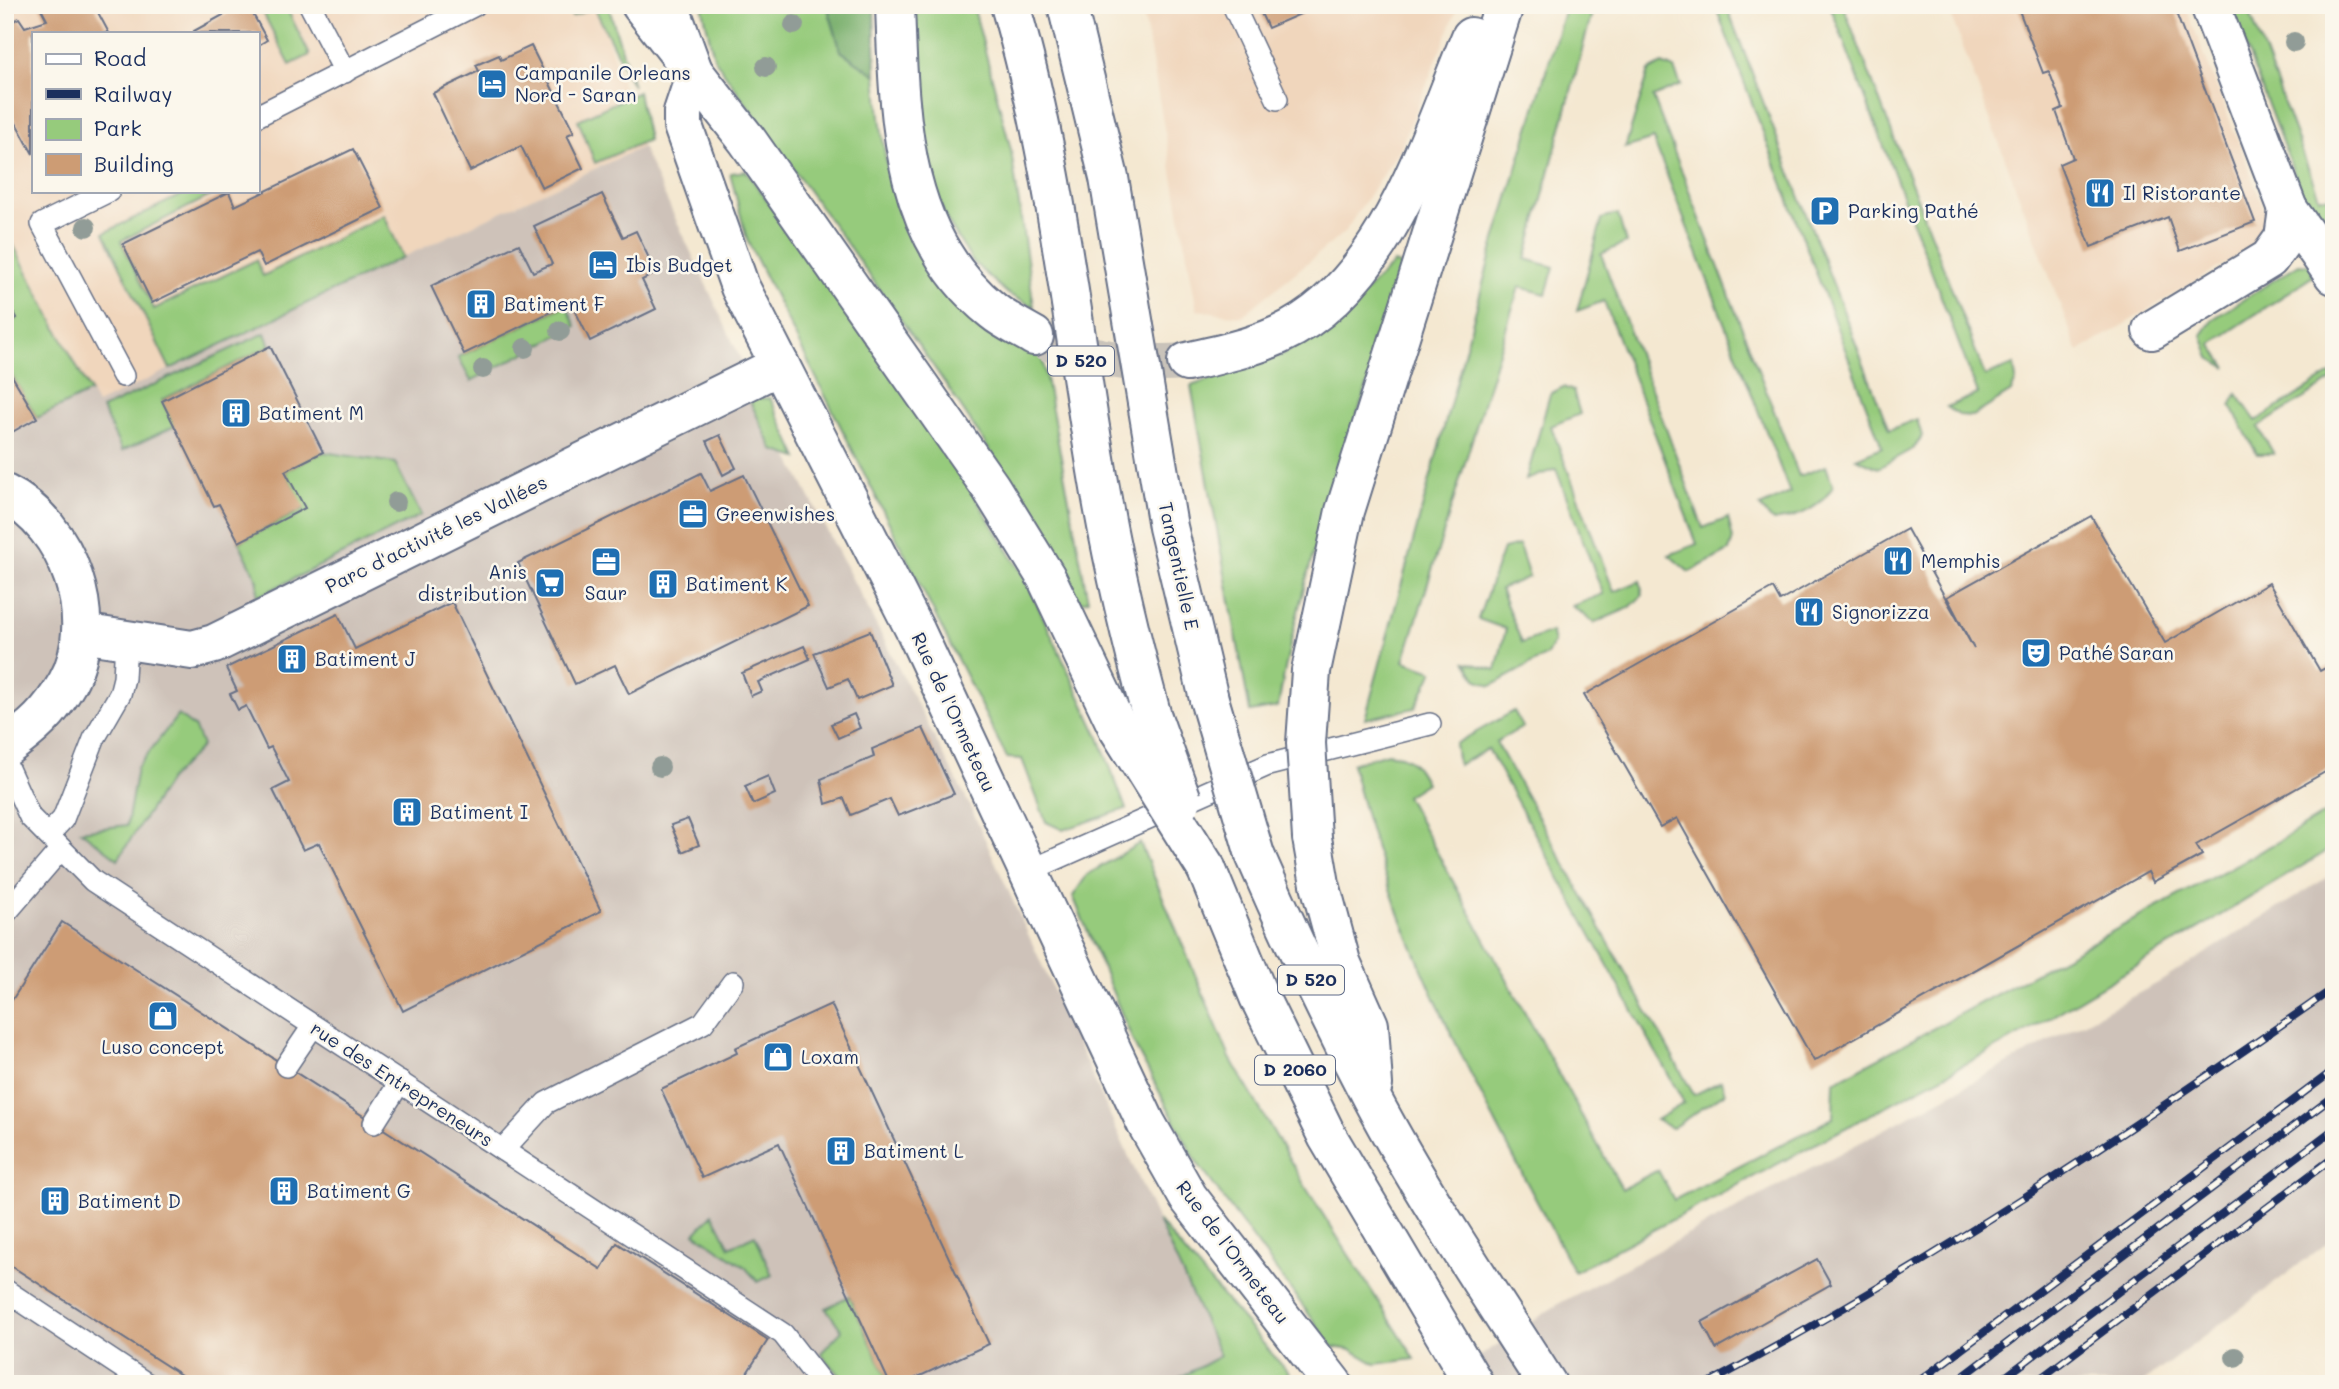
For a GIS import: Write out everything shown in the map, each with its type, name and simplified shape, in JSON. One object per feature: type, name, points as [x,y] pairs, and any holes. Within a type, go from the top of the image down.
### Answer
[{"type":"main road","points":[[641,5],[755,152],[991,488],[1135,723]]},
{"type":"main road","points":[[669,5],[695,76]]},
{"type":"main road","points":[[895,5],[898,110],[906,165],[932,234],[962,278],[993,311],[1034,336]]},
{"type":"main road","name":"D 520","points":[[1010,5],[1027,64],[1052,193],[1103,506],[1129,631],[1135,723]]},
{"type":"main road","name":"Tangentielle E","points":[[1067,5],[1109,178],[1168,527],[1209,699],[1255,855],[1300,957],[1374,1102],[1472,1267],[1546,1384]]},
{"type":"main road","points":[[1187,362],[1235,351],[1280,334],[1321,309],[1362,270],[1395,215],[1485,5]]},
{"type":"main road","points":[[1374,1102],[1369,1024],[1341,962],[1320,884],[1312,838],[1306,743],[1311,671],[1345,511],[1504,5]]},
{"type":"main road","points":[[2210,5],[2288,209],[2334,275]]},
{"type":"main road","name":"Rue de l'Ormeteau","points":[[695,76],[683,112],[687,140],[740,287],[916,632],[1146,1123],[1188,1197],[1330,1379]]},
{"type":"main road","points":[[2152,330],[2269,260],[2284,238],[2288,209]]},
{"type":"main road","name":"Parc d'activité les Vallées","points":[[81,633],[192,649],[214,644],[780,365]]},
{"type":"main road","points":[[5,494],[20,501],[55,537],[76,583],[81,633],[68,681],[41,722],[5,748]]},
{"type":"main road","name":"D 2060","points":[[1135,723],[1206,868],[1259,997],[1327,1136],[1474,1384]]},
{"type":"lane","points":[[310,5],[345,72]]},
{"type":"lane","points":[[259,115],[475,5]]},
{"type":"lane","points":[[1233,5],[1277,99]]},
{"type":"lane","points":[[107,192],[42,224],[123,376]]},
{"type":"lane","points":[[5,914],[55,842],[94,738],[120,694],[124,678],[126,640]]},
{"type":"lane","points":[[1029,872],[1268,765],[1430,723]]},
{"type":"lane","name":"rue des Entrepreneurs","points":[[5,762],[30,817],[93,881],[782,1334],[822,1384]]},
{"type":"lane","points":[[503,1150],[546,1103],[703,1023],[733,982]]},
{"type":"lane","points":[[286,1066],[313,1026]]},
{"type":"lane","points":[[374,1123],[400,1082]]},
{"type":"lane","points":[[5,1290],[147,1384]]},
{"type":"shaded area","points":[[5,5],[597,5],[642,147],[403,257],[97,405],[5,229]]},
{"type":"shaded area","points":[[1142,5],[1459,5],[1401,147],[1344,233],[1242,316],[1197,310]]},
{"type":"shaded area","points":[[1947,5],[2185,5],[2274,234],[2078,352]]},
{"type":"shaded area","points":[[642,147],[764,409],[970,806],[1158,1221],[1298,1384],[5,1384],[5,229],[97,404],[403,257]]},
{"type":"shaded area","points":[[2334,873],[2334,1238],[2141,1384],[1438,1384],[1560,1303],[2158,983]]},
{"type":"green space","points":[[259,5],[285,5],[310,55],[290,65]]},
{"type":"green space","points":[[567,5],[608,5],[633,86],[594,7],[572,17]]},
{"type":"green space","points":[[702,5],[827,5],[841,51],[876,75],[891,185],[897,206],[915,246],[942,280],[990,324],[1013,342],[1042,357],[1088,600],[1080,602],[1040,531],[951,392],[714,58]]},
{"type":"green space","points":[[827,5],[874,5],[876,75],[841,51]]},
{"type":"green space","points":[[910,5],[973,5],[1011,150],[1034,307],[1008,294],[972,261],[945,217],[924,164]]},
{"type":"green space","points":[[1566,5],[1594,5],[1526,259],[1554,267],[1546,294],[1519,287],[1404,661],[1433,671],[1415,708],[1365,719],[1491,254]]},
{"type":"green space","points":[[1715,5],[1726,5],[1889,430],[1917,419],[1922,436],[1914,448],[1878,468],[1856,458],[1882,447]]},
{"type":"green space","points":[[1830,5],[1843,5],[1985,376],[2014,365],[2016,380],[2011,392],[1973,416],[1959,415],[1947,407],[1978,394]]},
{"type":"green space","points":[[2230,5],[2247,5],[2319,197],[2334,197],[2334,245],[2306,205]]},
{"type":"green space","points":[[1662,64],[1674,69],[1681,85],[1653,97],[1799,476],[1826,466],[1833,486],[1815,506],[1791,517],[1773,521],[1760,507],[1790,493],[1653,139],[1625,148],[1649,71]]},
{"type":"green space","points":[[638,92],[648,140],[595,163],[578,120]]},
{"type":"green space","points":[[746,171],[945,448],[1025,578],[1098,735],[1126,809],[1063,830],[1046,822],[1022,759],[1007,758],[747,240],[730,173]]},
{"type":"green space","points":[[187,192],[218,192],[121,241],[154,309],[256,260],[263,276],[384,215],[403,257],[170,369],[104,233]]},
{"type":"green space","points":[[1618,214],[1626,243],[1601,254],[1703,528],[1728,518],[1733,539],[1729,551],[1689,572],[1669,555],[1697,544],[1604,301],[1577,311],[1602,219]]},
{"type":"green space","points":[[5,229],[90,392],[37,418],[5,364],[5,326],[17,318],[5,297]]},
{"type":"green space","points":[[1394,263],[1407,268],[1317,540],[1278,707],[1250,712],[1191,386],[1281,355],[1336,320]]},
{"type":"green space","points":[[2299,264],[2310,265],[2313,276],[2211,344],[2227,368],[2210,358],[2202,335],[2213,319]]},
{"type":"green space","points":[[566,305],[576,326],[471,381],[458,357]]},
{"type":"green space","points":[[265,333],[270,346],[162,400],[175,426],[122,451],[102,409]]},
{"type":"green space","points":[[2334,372],[2334,379],[2258,427],[2274,454],[2257,454],[2231,406],[2237,394],[2256,421]]},
{"type":"green space","points":[[1563,387],[1573,391],[1580,414],[1551,426],[1614,592],[1640,581],[1643,595],[1629,608],[1594,623],[1572,606],[1603,594],[1556,469],[1526,480],[1550,394]]},
{"type":"green space","points":[[770,398],[798,458],[773,450],[749,399]]},
{"type":"green space","points":[[323,452],[395,463],[421,515],[257,597],[258,581],[239,542],[304,509],[285,471]]},
{"type":"green space","points":[[1519,545],[1529,577],[1500,589],[1522,643],[1551,632],[1554,642],[1547,655],[1491,686],[1476,679],[1466,662],[1496,670],[1506,629],[1478,619],[1503,549]]},
{"type":"green space","points":[[1514,711],[1523,727],[1496,742],[1694,1095],[1721,1081],[1725,1093],[1672,1128],[1656,1120],[1684,1103],[1488,749],[1458,765],[1455,744]]},
{"type":"green space","points":[[178,715],[195,728],[202,746],[169,780],[118,859],[81,831],[127,825],[137,768]]},
{"type":"green space","points":[[1387,753],[1407,759],[1426,783],[1406,796],[1622,1189],[1658,1170],[1674,1200],[1833,1118],[1834,1082],[2276,843],[2334,808],[2334,847],[2026,1032],[1574,1272],[1477,1087],[1418,961],[1393,897],[1370,831],[1352,764]]},
{"type":"green space","points":[[1140,843],[1230,1058],[1308,1191],[1415,1359],[1376,1364],[1352,1350],[1333,1347],[1196,1161],[1134,1044],[1073,896],[1087,875]]},
{"type":"green space","points":[[713,1214],[730,1247],[755,1235],[772,1275],[758,1282],[745,1267],[695,1233]]},
{"type":"green space","points":[[1158,1221],[1298,1384],[1168,1384],[1220,1356]]},
{"type":"green space","points":[[849,1296],[890,1384],[847,1384],[821,1353],[842,1331],[826,1308]]},
{"type":"building","points":[[39,5],[94,5],[108,32],[32,32],[32,152],[5,103],[5,26],[19,18],[25,27],[47,20]]},
{"type":"building","points":[[241,5],[248,5],[267,40],[259,45],[259,32],[194,31]]},
{"type":"building","points":[[1257,5],[1321,5],[1268,28]]},
{"type":"building","points":[[2017,5],[2173,5],[2255,222],[2180,251],[2168,217],[2091,247],[2059,164],[2073,158],[2056,111],[2063,108],[2049,71],[2043,73]]},
{"type":"building","points":[[531,46],[574,132],[567,135],[583,168],[542,188],[521,146],[470,171],[433,93],[479,71],[476,65],[499,55],[501,60]]},
{"type":"building","points":[[353,149],[383,208],[264,266],[257,252],[152,303],[123,244],[229,192],[235,206]]},
{"type":"building","points":[[602,194],[623,237],[636,231],[656,273],[642,280],[656,309],[590,341],[571,302],[464,354],[431,286],[519,244],[533,272],[552,264],[534,226]]},
{"type":"building","points":[[5,297],[17,318],[5,326]]},
{"type":"building","name":"Batiment M","points":[[270,346],[323,452],[285,471],[305,508],[239,542],[219,504],[214,506],[162,401]]},
{"type":"building","points":[[5,364],[37,418],[5,436]]},
{"type":"building","points":[[720,435],[736,468],[723,475],[707,441]]},
{"type":"building","name":"Batiment K","points":[[701,473],[710,491],[744,475],[808,606],[629,694],[615,665],[575,684],[518,563]]},
{"type":"building","points":[[2091,516],[2165,643],[2269,583],[2320,671],[2331,665],[2334,669],[2334,767],[2196,845],[2202,855],[2153,882],[2148,872],[1814,1061],[1677,818],[1660,827],[1584,695],[1773,588],[1780,601],[1907,529],[1974,649],[1947,597]]},
{"type":"building","name":"Batiment I","points":[[452,602],[601,911],[403,1011],[319,843],[303,850],[273,790],[289,782],[271,747],[267,749],[246,706],[238,710],[230,694],[237,691],[226,668],[338,614],[355,649]]},
{"type":"building","points":[[870,631],[892,685],[857,700],[848,679],[829,687],[814,653]]},
{"type":"building","points":[[804,646],[810,659],[758,682],[762,691],[751,696],[742,673]]},
{"type":"building","points":[[854,714],[860,728],[838,738],[831,724]]},
{"type":"building","points":[[923,728],[954,794],[898,816],[890,799],[851,815],[844,798],[826,804],[821,779],[874,757],[872,749]]},
{"type":"building","points":[[768,776],[775,794],[753,804],[745,786]]},
{"type":"building","points":[[688,819],[699,845],[682,852],[671,825]]},
{"type":"building","name":"Batiment G","points":[[62,922],[601,1269],[617,1243],[768,1340],[740,1384],[195,1384],[5,1262],[5,1011]]},
{"type":"building","name":"Batiment L","points":[[831,1004],[989,1344],[903,1384],[890,1384],[779,1143],[702,1178],[661,1089],[737,1053],[735,1048]]},
{"type":"building","points":[[1817,1259],[1831,1284],[1716,1349],[1702,1322]]},
{"type":"tunnel","points":[[1034,336],[1071,350],[1109,359],[1147,363],[1187,362]]},
{"type":"railway","points":[[1707,1384],[1869,1293],[2026,1196],[2181,1094],[2334,988]]},
{"type":"railway","points":[[1915,1384],[2334,1070]]},
{"type":"railway","points":[[1953,1384],[2334,1096]]},
{"type":"railway","points":[[1996,1384],[2334,1129]]},
{"type":"railway","points":[[2033,1384],[2334,1157]]},
{"type":"place","name":"Campanile Orleans Nord - Saran","points":[[492,84]]},
{"type":"place","name":"Il Ristorante","points":[[2100,193]]},
{"type":"place","name":"Parking Pathé","points":[[1825,211]]},
{"type":"place","name":"Ibis Budget","points":[[603,265]]},
{"type":"place","name":"Batiment F","points":[[481,304]]},
{"type":"place","name":"Batiment M","points":[[236,413]]},
{"type":"place","name":"Greenwishes","points":[[693,514]]},
{"type":"place","name":"Memphis","points":[[1898,561]]},
{"type":"place","name":"Saur","points":[[606,562]]},
{"type":"place","name":"Anis distribution","points":[[550,583]]},
{"type":"place","name":"Batiment K","points":[[663,584]]},
{"type":"place","name":"Signorizza","points":[[1809,612]]},
{"type":"place","name":"Pathé Saran","points":[[2036,653]]},
{"type":"place","name":"Batiment J","points":[[292,659]]},
{"type":"place","name":"Batiment I","points":[[407,812]]},
{"type":"place","name":"Luso concept","points":[[163,1016]]},
{"type":"place","name":"Loxam","points":[[778,1057]]},
{"type":"place","name":"Batiment L","points":[[841,1151]]},
{"type":"place","name":"Batiment G","points":[[284,1191]]},
{"type":"place","name":"Batiment D","points":[[55,1201]]}]
